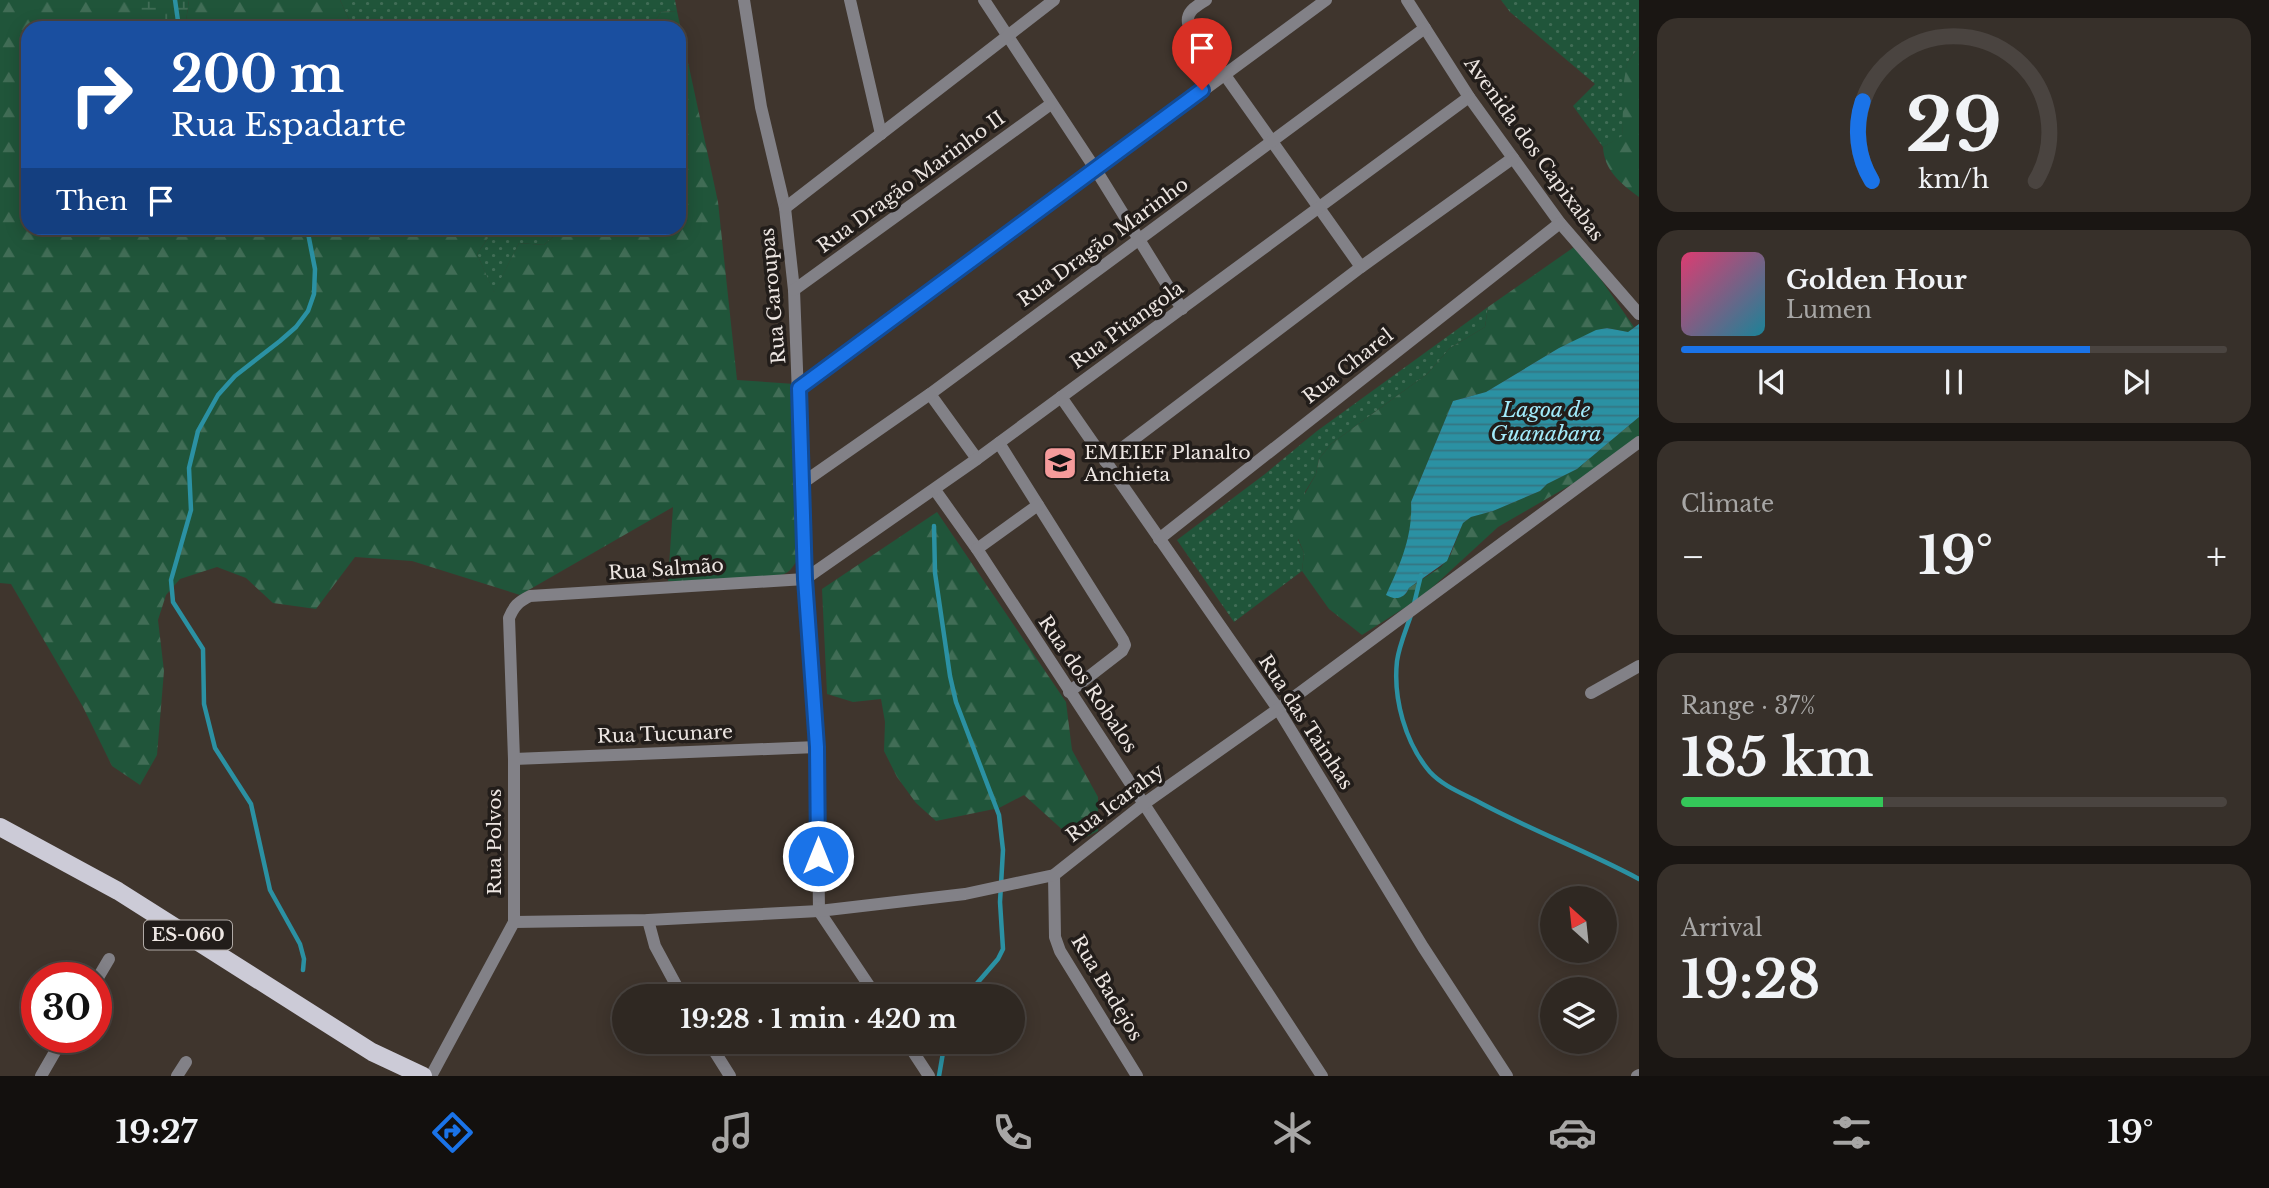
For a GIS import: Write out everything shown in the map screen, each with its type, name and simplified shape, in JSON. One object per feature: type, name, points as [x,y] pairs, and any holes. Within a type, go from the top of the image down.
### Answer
[{"type":"main road","name":"ES-060","points":[[0,827],[118,891],[372,1052],[423,1076]]},
{"type":"main road","name":"ES-060","points":[[372,1052],[394,1076]]},
{"type":"street","name":"Rua Garoupas","points":[[744,0],[761,107],[785,208],[794,290],[805,579],[817,747],[819,911]]},
{"type":"street","points":[[850,0],[881,134]]},
{"type":"street","points":[[984,0],[1096,170],[1182,309]]},
{"type":"street","points":[[785,208],[1054,0]]},
{"type":"street","points":[[1206,0],[1190,11],[1188,23],[1361,267]]},
{"type":"street","points":[[799,388],[1326,0]]},
{"type":"street","name":"Avenida dos Capixabas","points":[[1407,0],[1469,97],[1560,223],[1639,314]]},
{"type":"street","name":"Rua Dragão Marinho","points":[[801,484],[930,394],[1425,27]]},
{"type":"street","name":"Rua Pitangola","points":[[805,579],[935,490],[1469,97]]},
{"type":"street","name":"Rua Dragão Marinho II","points":[[794,290],[1051,104]]},
{"type":"street","points":[[1105,461],[1361,267],[1513,158]]},
{"type":"street","name":"Rua Charel","points":[[1159,539],[1560,223]]},
{"type":"street","points":[[930,394],[977,459]]},
{"type":"street","name":"Rua das Tainhas","points":[[1061,397],[1278,709],[1423,947],[1507,1076]]},
{"type":"street","name":"Rua Icarahy","points":[[514,922],[648,920],[819,911],[965,894],[1054,875],[1145,803],[1278,709],[1639,442]]},
{"type":"street","points":[[999,443],[1125,645],[1122,651],[1069,692]]},
{"type":"street","name":"Rua dos Robalos","points":[[935,490],[1145,803],[1322,1076]]},
{"type":"street","points":[[977,549],[1038,505]]},
{"type":"street","name":"Rua Salmão","points":[[530,596],[805,579]]},
{"type":"street","name":"Rua Polvos","points":[[431,1076],[514,922],[514,759],[509,618],[518,601],[530,596]]},
{"type":"street","points":[[1591,693],[1639,666]]},
{"type":"street","name":"Rua Tucunare","points":[[514,759],[817,747]]},
{"type":"street","name":"Rua Badejos","points":[[1054,875],[1055,937],[1060,951],[1137,1076]]},
{"type":"street","points":[[819,911],[868,984]]},
{"type":"street","points":[[648,920],[655,946],[676,984]]},
{"type":"street","points":[[41,1076],[54,1053]]},
{"type":"street","points":[[716,1054],[730,1076]]},
{"type":"street","points":[[915,1054],[929,1076]]},
{"type":"street","points":[[177,1076],[186,1062]]},
{"type":"green space","points":[[0,0],[132,0],[132,5],[145,21],[21,21],[21,235],[486,235],[488,238],[477,254],[494,292],[519,243],[544,245],[555,235],[686,235],[686,53],[718,202],[737,380],[795,384],[799,557],[789,571],[750,580],[668,581],[673,507],[520,595],[412,561],[355,557],[316,609],[273,603],[246,578],[217,567],[180,579],[166,595],[158,620],[164,671],[157,755],[140,785],[112,766],[83,707],[11,584],[0,583]]},
{"type":"green space","points":[[132,0],[189,0],[186,21],[145,21],[131,5]]},
{"type":"green space","points":[[189,0],[340,0],[350,21],[186,21]]},
{"type":"green space","points":[[340,0],[675,0],[677,11],[661,12],[655,21],[350,21]]},
{"type":"green space","points":[[1501,0],[1639,0],[1639,47],[1627,63],[1622,137],[1603,147],[1573,106],[1595,84],[1510,12]]},
{"type":"green space","points":[[677,11],[679,21],[655,21],[661,12]]},
{"type":"green space","points":[[1639,47],[1639,197],[1610,170],[1603,147],[1622,136],[1627,63]]},
{"type":"green space","points":[[486,235],[555,235],[544,245],[519,243],[494,293],[477,254],[488,238]]},
{"type":"green space","points":[[1577,245],[1634,327],[1628,332],[1607,328],[1559,348],[1486,392],[1453,401],[1411,502],[1412,521],[1403,558],[1387,595],[1399,598],[1406,594],[1409,588],[1441,567],[1450,556],[1463,523],[1471,517],[1493,511],[1540,491],[1547,484],[1577,469],[1639,417],[1639,436],[1574,483],[1498,527],[1423,596],[1362,635],[1329,609],[1302,571],[1304,553],[1292,524],[1295,511],[1316,474],[1319,459],[1331,444],[1427,374],[1450,348],[1485,327],[1488,307]]},
{"type":"green space","points":[[1488,307],[1485,327],[1450,348],[1427,374],[1331,444],[1319,459],[1316,474],[1305,492],[1298,540],[1304,553],[1302,571],[1234,622],[1177,540],[1317,431]]},
{"type":"green space","points":[[937,512],[1066,702],[1072,750],[1098,797],[1098,831],[1076,842],[1024,795],[999,808],[936,821],[916,803],[897,777],[884,751],[885,722],[881,699],[853,702],[827,694],[822,589]]},
{"type":"water","name":"Lagoa de Guanabara","points":[[1639,324],[1639,417],[1577,469],[1547,484],[1540,491],[1493,511],[1471,517],[1463,523],[1447,561],[1409,588],[1403,596],[1393,598],[1386,595],[1408,538],[1411,502],[1453,401],[1486,392],[1559,348],[1596,330],[1607,328],[1628,332]]},
{"type":"waterway","points":[[175,0],[178,21]]},
{"type":"waterway","points":[[303,970],[304,959],[300,944],[270,890],[251,804],[215,748],[204,704],[203,649],[173,602],[171,580],[191,510],[189,468],[198,431],[218,395],[235,376],[296,327],[308,311],[314,294],[315,269],[308,235]]},
{"type":"waterway","points":[[934,526],[935,573],[950,676],[956,702],[999,815],[1003,850],[1000,902],[1003,949],[976,984]]},
{"type":"waterway","points":[[1414,604],[1421,575]]},
{"type":"waterway","points":[[1411,615],[1398,655],[1397,690],[1408,734],[1430,772],[1457,791],[1639,879]]},
{"type":"waterway","points":[[939,1076],[943,1054]]},
{"type":"place","name":"EMEIEF Planalto Anchieta","points":[[1060,463]]},
{"type":"route","points":[[818,856],[817,747],[805,579],[799,388],[1202,90]]}]
